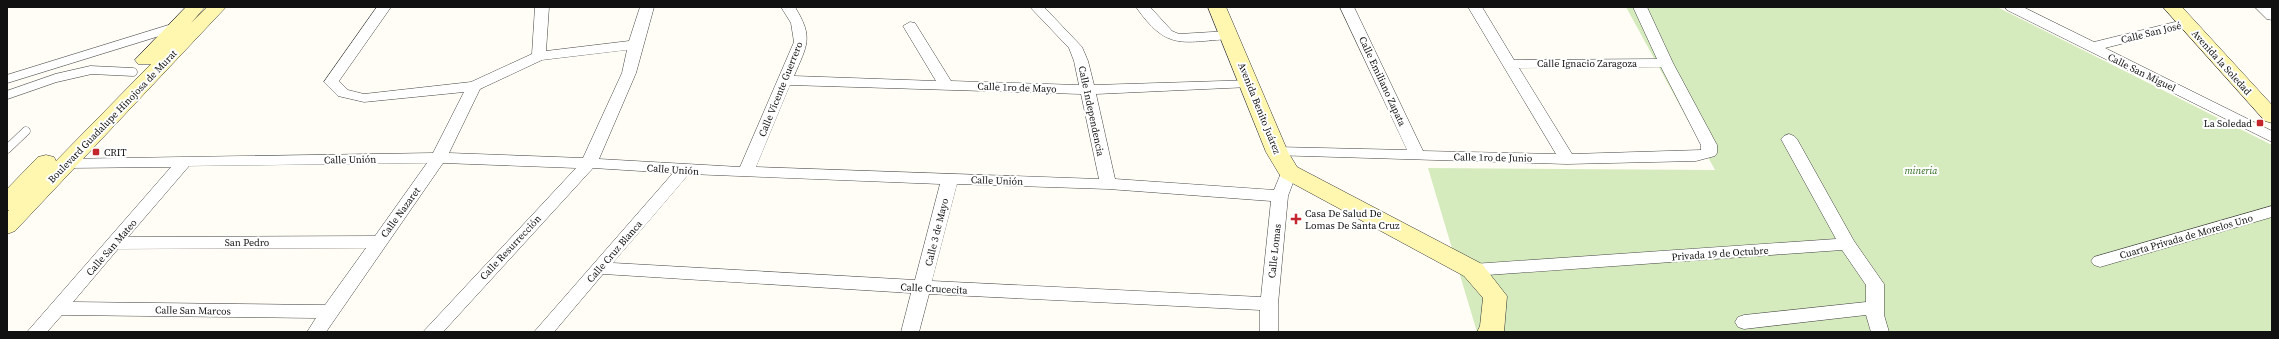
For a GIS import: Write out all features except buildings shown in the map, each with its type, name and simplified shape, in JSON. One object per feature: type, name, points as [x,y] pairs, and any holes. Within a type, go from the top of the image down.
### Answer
[{"type":"street","name":"Boulevard Guadalupe Hinojosa de Murat","points":[[7,203],[196,7]]},
{"type":"street","name":"Boulevard Guadalupe Hinojosa de Murat","points":[[7,226],[217,7]]},
{"type":"street","points":[[384,7],[331,82],[343,93],[364,98],[474,86],[539,56],[635,45]]},
{"type":"street","points":[[539,56],[542,7]]},
{"type":"street","name":"Calle Resurrección","points":[[432,332],[589,163],[629,73],[635,45],[647,7]]},
{"type":"street","name":"Calle Vicente Guerrero","points":[[746,172],[801,42],[798,23],[788,7]]},
{"type":"street","name":"Calle Independencia","points":[[1037,7],[1075,47],[1082,61],[1108,184]]},
{"type":"street","points":[[1143,7],[1167,34],[1178,38],[1230,35]]},
{"type":"street","name":"Avenida Benito Juárez","points":[[1216,7],[1230,35],[1277,152],[1290,172],[1473,270],[1495,296],[1493,329],[1490,332]]},
{"type":"street","name":"Calle Emiliano Zapata","points":[[1348,7],[1418,156]]},
{"type":"street","points":[[1475,7],[1508,64],[1567,159]]},
{"type":"street","points":[[1640,7],[1666,63]]},
{"type":"street","name":"Calle San Miguel","points":[[2012,7],[2272,137]]},
{"type":"street","name":"Avenida la Soledad","points":[[2172,7],[2272,117]]},
{"type":"street","points":[[2262,7],[2272,16]]},
{"type":"street","name":"Calle San José","points":[[2092,47],[2187,23]]},
{"type":"street","points":[[910,26],[946,85]]},
{"type":"street","name":"Calle 1ro de Junio","points":[[1277,152],[1567,159],[1696,156],[1709,153],[1709,145],[1666,63]]},
{"type":"street","name":"Calle Ignacio Zaragoza","points":[[1508,64],[1666,63]]},
{"type":"street","name":"Calle 1ro de Mayo","points":[[784,80],[1088,90],[1250,83]]},
{"type":"street","name":"Calle Nazaret","points":[[316,332],[439,158],[474,86]]},
{"type":"street","points":[[1789,139],[1847,244],[1875,284],[1875,315],[1880,332]]},
{"type":"street","name":"Calle Unión","points":[[66,163],[439,158],[589,163],[684,170],[1108,184],[1280,196]]},
{"type":"street","name":"Calle San Mateo","points":[[36,332],[185,161]]},
{"type":"street","name":"Calle Cruz Blanca","points":[[543,332],[684,170]]},
{"type":"street","name":"Calle Lomas","points":[[1270,332],[1269,304],[1280,196],[1290,172]]},
{"type":"street","name":"Calle 3 de Mayo","points":[[910,332],[950,178]]},
{"type":"street","name":"Cuarta Privada de Morelos Uno","points":[[2100,262],[2272,211]]},
{"type":"street","name":"San Pedro","points":[[115,243],[379,242]]},
{"type":"street","name":"Privada 19 de Octubre","points":[[1473,270],[1847,244]]},
{"type":"street","name":"Calle Crucecita","points":[[599,268],[922,287],[1269,304]]},
{"type":"street","points":[[1744,322],[1875,306]]},
{"type":"street","name":"Calle San Marcos","points":[[58,308],[329,312]]},
{"type":"lane","points":[[7,79],[177,27]]},
{"type":"lane","points":[[7,95],[56,78],[91,70],[133,72]]},
{"type":"lane","points":[[7,149],[26,130]]},
{"type":"green space","name":"mineria","points":[[1626,7],[1997,7],[2272,145],[2272,332],[1477,332],[1428,168],[1715,170]]},
{"type":"place","name":"La Soledad","points":[[2260,123]]},
{"type":"place","name":"CRIT","points":[[96,152]]},
{"type":"place","name":"Casa De Salud De Lomas De Santa Cruz","points":[[1296,219]]}]
